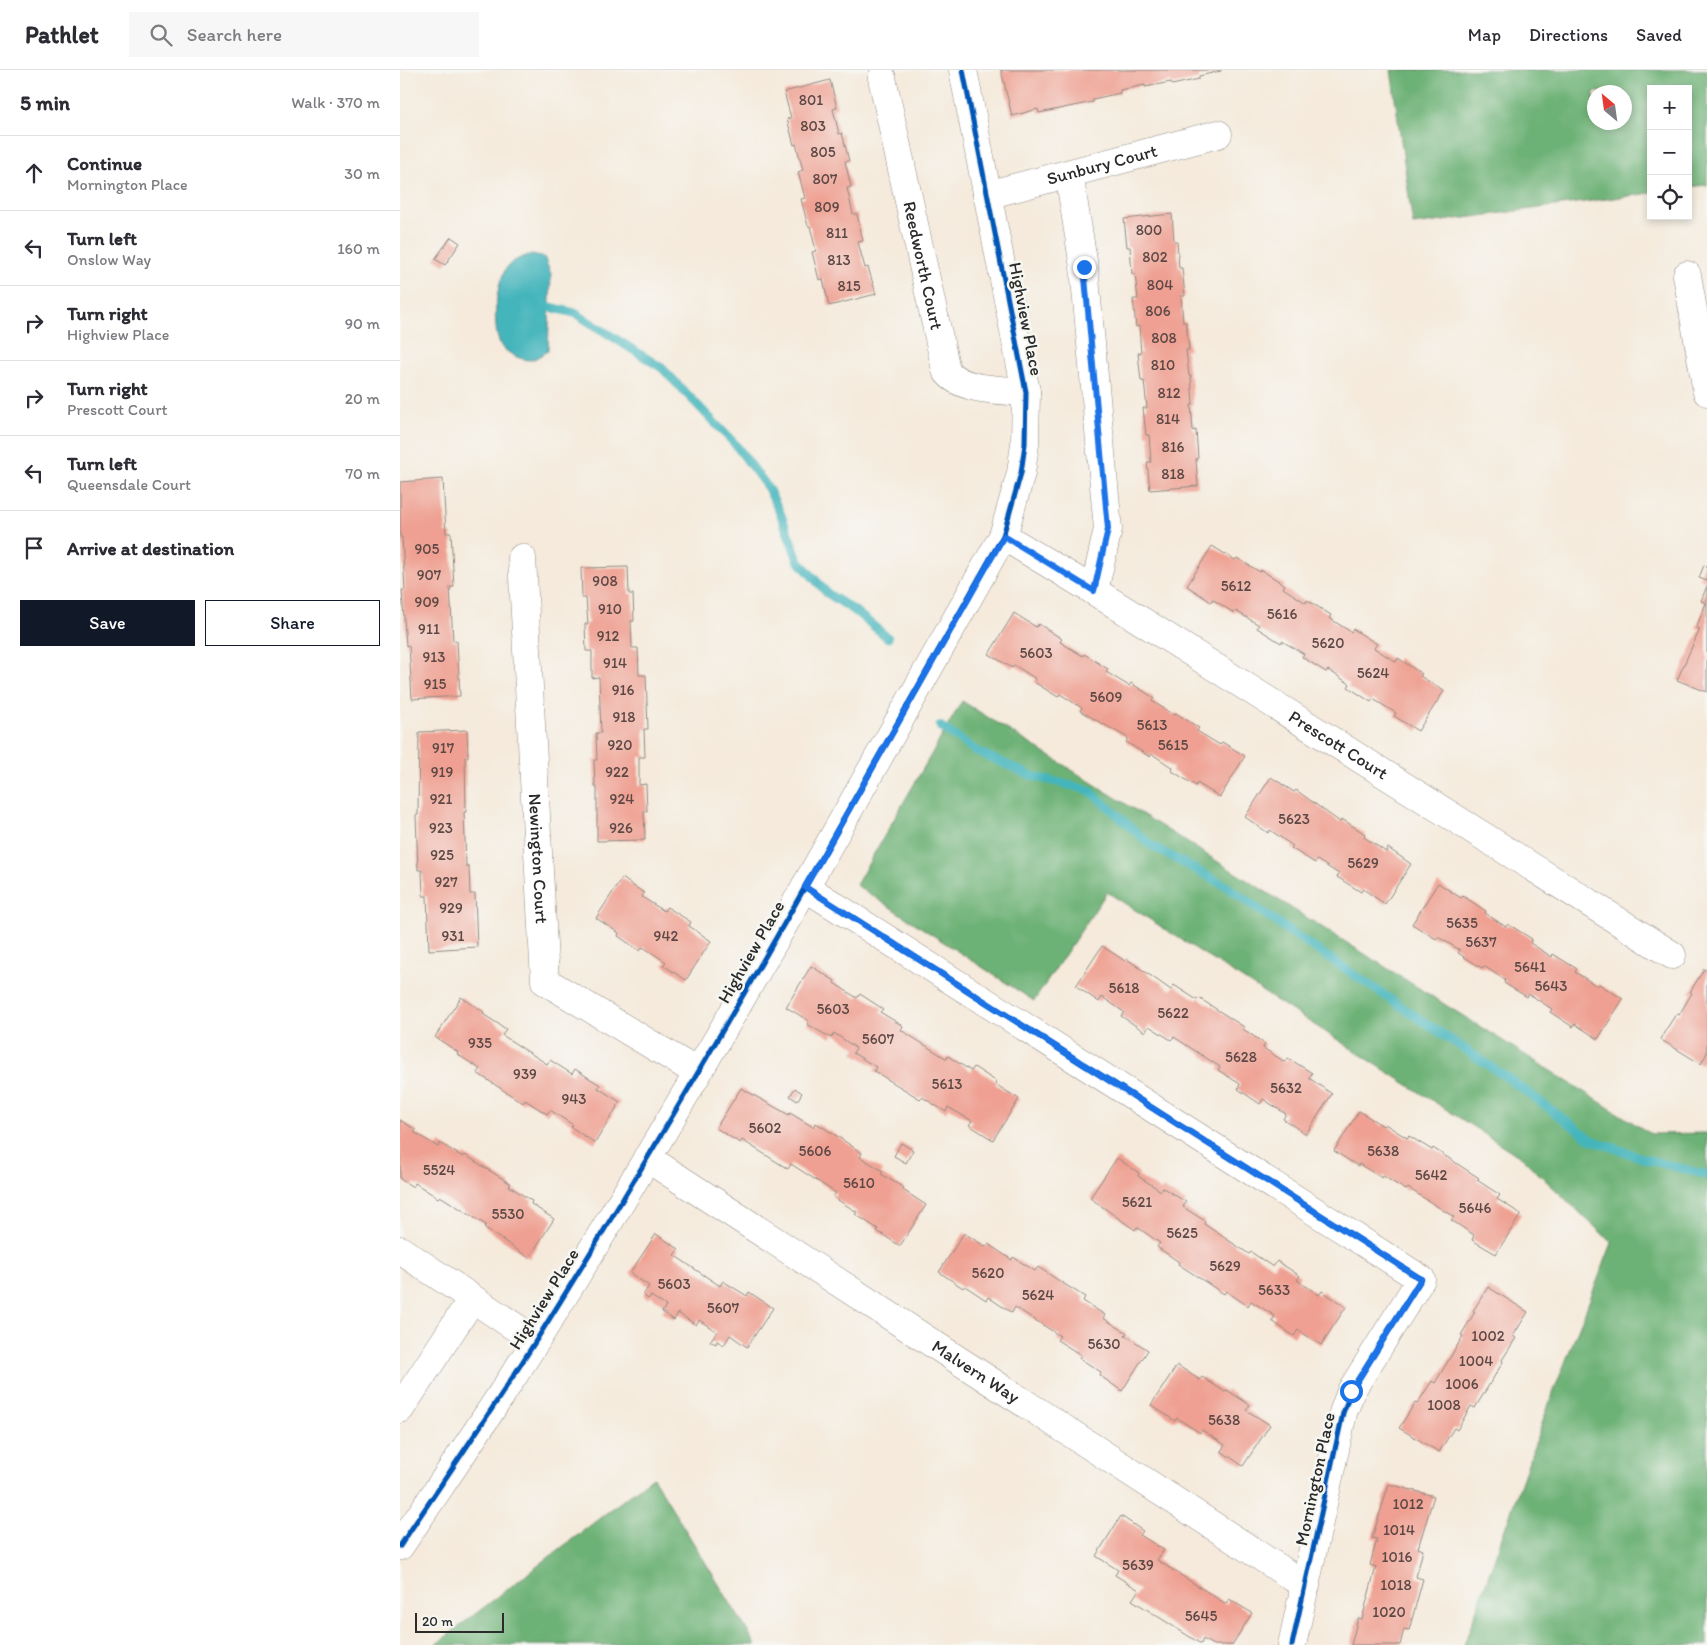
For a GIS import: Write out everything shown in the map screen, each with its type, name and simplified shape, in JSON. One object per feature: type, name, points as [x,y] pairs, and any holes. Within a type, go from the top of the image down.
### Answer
[{"type":"street","name":"Highview Place","points":[[400,1546],[536,1341],[647,1158],[805,887],[1004,536],[1021,473],[1025,444],[1026,392],[963,70]]},
{"type":"street","name":"Reedworth Court","points":[[882,78],[946,370],[949,375],[963,384],[1026,392]]},
{"type":"street","name":"Sunbury Court","points":[[987,195],[1218,134]]},
{"type":"street","points":[[1069,174],[1084,267],[1108,529],[1094,591]]},
{"type":"street","points":[[1687,274],[1707,392]]},
{"type":"street","name":"Prescott Court","points":[[1004,536],[1672,955]]},
{"type":"street","name":"Newington Court","points":[[522,558],[546,982],[698,1072]]},
{"type":"street","name":"Mornington Place","points":[[805,887],[1421,1279],[1351,1391],[1343,1413],[1292,1645]]},
{"type":"street","name":"Malvern Way","points":[[647,1158],[1306,1586]]},
{"type":"street","points":[[400,1250],[536,1341]]},
{"type":"street","points":[[400,1409],[472,1299]]},
{"type":"green space","points":[[1391,70],[1707,70],[1707,185],[1692,187],[1692,85],[1647,85],[1647,194],[1413,225]]},
{"type":"green space","points":[[962,701],[1651,1134],[1707,1133],[1707,1645],[1464,1645],[1550,1401],[1612,1243],[1522,1158],[1107,892],[1034,1001],[856,885]]},
{"type":"green space","points":[[653,1477],[756,1645],[435,1645]]},
{"type":"water","points":[[532,254],[544,257],[551,274],[548,351],[531,360],[512,355],[501,345],[497,333],[496,302],[501,281],[508,266],[519,258]]},
{"type":"building","points":[[1001,70],[1221,71],[1199,76],[1199,79],[1172,85],[1171,82],[1145,87],[1145,85],[1120,90],[1120,93],[1093,99],[1093,102],[1039,113],[1038,109],[1012,116]]},
{"type":"building","points":[[830,80],[837,108],[833,109],[839,134],[842,133],[849,161],[845,161],[851,187],[847,188],[853,214],[857,214],[863,241],[858,242],[865,268],[868,267],[876,294],[829,306],[823,279],[819,280],[812,252],[816,251],[801,199],[805,198],[798,172],[803,170],[787,119],[791,118],[784,92]]},
{"type":"building","points":[[1172,214],[1174,241],[1177,241],[1179,268],[1182,268],[1185,296],[1181,296],[1183,322],[1186,322],[1189,350],[1186,350],[1189,376],[1191,376],[1193,431],[1196,430],[1198,486],[1150,490],[1147,462],[1151,462],[1149,435],[1146,435],[1143,408],[1147,408],[1144,381],[1141,381],[1138,353],[1141,353],[1139,326],[1136,327],[1133,299],[1138,299],[1135,274],[1132,274],[1130,247],[1127,247],[1124,219]]},
{"type":"building","points":[[451,237],[460,243],[445,265],[435,259]]},
{"type":"building","points":[[443,479],[446,533],[451,533],[454,587],[450,587],[453,641],[457,641],[460,696],[412,699],[409,645],[406,646],[402,590],[405,590],[402,537],[400,537],[400,482]]},
{"type":"building","points":[[1212,546],[1235,560],[1237,558],[1260,572],[1261,570],[1285,585],[1283,588],[1306,603],[1307,600],[1331,615],[1329,618],[1351,632],[1353,629],[1377,644],[1374,648],[1396,662],[1398,658],[1422,674],[1420,676],[1444,691],[1418,731],[1394,716],[1396,713],[1373,699],[1371,702],[1348,687],[1350,684],[1302,657],[1304,654],[1282,641],[1281,643],[1257,628],[1259,625],[1236,611],[1234,613],[1212,599],[1211,602],[1187,586]]},
{"type":"building","points":[[1704,565],[1707,566],[1707,581],[1699,578]]},
{"type":"building","points":[[628,567],[629,594],[633,594],[632,648],[638,648],[639,675],[646,675],[648,729],[644,729],[645,757],[639,757],[639,785],[646,784],[647,811],[644,811],[645,840],[597,841],[597,787],[595,787],[594,760],[597,760],[596,733],[601,733],[599,677],[592,678],[592,651],[586,651],[585,624],[588,624],[586,598],[582,598],[581,568]]},
{"type":"building","points":[[1707,586],[1707,692],[1677,680],[1700,629],[1696,628],[1706,603],[1701,601]]},
{"type":"building","points":[[1014,613],[1036,627],[1039,624],[1062,639],[1060,642],[1108,669],[1106,672],[1129,686],[1131,683],[1154,698],[1152,701],[1174,715],[1176,713],[1199,728],[1197,731],[1220,745],[1222,742],[1245,756],[1220,797],[1197,783],[1196,786],[1172,771],[1173,768],[1152,754],[1150,757],[1126,742],[1128,738],[1080,711],[1082,708],[1060,694],[1058,697],[1034,682],[1036,679],[1014,665],[1012,668],[989,654]]},
{"type":"building","points":[[467,730],[468,757],[465,757],[466,812],[464,812],[466,866],[469,866],[470,894],[475,894],[477,947],[429,950],[427,896],[423,896],[422,870],[418,870],[416,815],[418,815],[419,732]]},
{"type":"building","points":[[1271,777],[1294,792],[1296,790],[1340,822],[1342,819],[1365,834],[1364,837],[1386,852],[1388,848],[1411,864],[1385,904],[1363,889],[1361,892],[1337,877],[1339,874],[1317,860],[1315,863],[1291,848],[1293,846],[1270,830],[1268,833],[1245,817]]},
{"type":"building","points":[[622,878],[644,893],[642,897],[664,911],[667,907],[691,922],[689,926],[711,941],[686,980],[663,965],[666,962],[643,947],[640,951],[618,936],[619,933],[596,918]]},
{"type":"building","points":[[1438,883],[1461,898],[1463,896],[1506,927],[1508,924],[1532,939],[1530,943],[1552,957],[1553,954],[1577,969],[1575,972],[1597,986],[1599,984],[1623,999],[1598,1039],[1575,1024],[1573,1027],[1550,1012],[1552,1009],[1529,994],[1527,997],[1504,983],[1505,980],[1484,966],[1482,968],[1458,953],[1460,950],[1438,937],[1436,939],[1412,924]]},
{"type":"building","points":[[1102,946],[1125,961],[1127,959],[1171,990],[1174,985],[1197,1000],[1199,998],[1244,1027],[1243,1029],[1265,1044],[1263,1048],[1285,1062],[1288,1058],[1312,1073],[1309,1078],[1332,1094],[1306,1134],[1283,1119],[1286,1114],[1263,1099],[1260,1104],[1238,1089],[1240,1084],[1218,1070],[1220,1067],[1174,1037],[1171,1040],[1149,1026],[1145,1032],[1121,1016],[1124,1012],[1102,997],[1099,1002],[1076,986]]},
{"type":"building","points":[[811,966],[857,998],[860,994],[883,1009],[880,1012],[903,1026],[901,1030],[947,1059],[948,1056],[971,1071],[974,1067],[997,1082],[995,1084],[1019,1099],[993,1140],[969,1125],[972,1121],[948,1107],[946,1112],[922,1097],[920,1099],[874,1071],[876,1067],[853,1053],[856,1048],[834,1033],[831,1038],[807,1024],[809,1021],[786,1007]]},
{"type":"building","points":[[1704,969],[1707,971],[1707,1053],[1701,1064],[1660,1039],[1676,1014],[1679,1015]]},
{"type":"building","points":[[461,997],[506,1029],[502,1035],[547,1064],[550,1060],[572,1074],[575,1069],[600,1085],[598,1088],[620,1102],[595,1143],[571,1127],[573,1125],[550,1110],[547,1114],[525,1100],[523,1103],[477,1073],[480,1069],[435,1037]]},
{"type":"building","points":[[741,1088],[813,1127],[816,1123],[840,1138],[862,1153],[860,1157],[883,1171],[881,1174],[904,1188],[903,1190],[926,1205],[900,1246],[855,1214],[857,1212],[833,1197],[836,1193],[791,1164],[788,1169],[742,1140],[740,1143],[716,1128]]},
{"type":"building","points":[[795,1088],[802,1093],[797,1101],[790,1096]]},
{"type":"building","points":[[1359,1111],[1407,1138],[1409,1136],[1432,1150],[1433,1148],[1479,1178],[1477,1180],[1500,1195],[1497,1199],[1521,1214],[1496,1254],[1472,1240],[1474,1235],[1451,1220],[1454,1217],[1408,1188],[1406,1190],[1359,1164],[1358,1166],[1334,1151]]},
{"type":"building","points":[[400,1120],[416,1130],[414,1132],[438,1147],[440,1143],[463,1157],[465,1155],[511,1184],[509,1186],[532,1201],[531,1204],[554,1219],[529,1258],[484,1227],[486,1225],[440,1196],[438,1198],[415,1183],[413,1187],[400,1179]]},
{"type":"building","points":[[901,1143],[913,1150],[906,1163],[894,1156]]},
{"type":"building","points":[[1117,1158],[1139,1173],[1138,1176],[1161,1191],[1163,1188],[1186,1202],[1183,1207],[1205,1221],[1204,1224],[1249,1254],[1251,1252],[1273,1267],[1277,1261],[1300,1276],[1297,1280],[1319,1295],[1322,1291],[1346,1307],[1321,1345],[1298,1330],[1294,1336],[1272,1321],[1275,1316],[1251,1301],[1248,1306],[1226,1291],[1224,1294],[1178,1264],[1179,1262],[1157,1247],[1160,1243],[1137,1227],[1135,1230],[1090,1198]]},
{"type":"building","points":[[964,1233],[986,1247],[988,1244],[1012,1260],[1013,1257],[1035,1271],[1038,1267],[1085,1297],[1083,1301],[1105,1315],[1103,1318],[1127,1333],[1125,1335],[1148,1350],[1122,1391],[1099,1375],[1101,1372],[1079,1358],[1081,1355],[1057,1340],[1060,1336],[1015,1307],[1012,1313],[988,1297],[986,1300],[965,1286],[963,1288],[939,1272]]},
{"type":"building","points":[[656,1234],[679,1249],[674,1255],[720,1286],[723,1281],[747,1296],[749,1292],[773,1308],[747,1347],[730,1335],[724,1345],[717,1341],[716,1344],[710,1341],[717,1332],[699,1320],[696,1325],[678,1313],[674,1320],[662,1312],[666,1306],[651,1296],[648,1299],[643,1295],[649,1286],[630,1273]]},
{"type":"building","points":[[1488,1287],[1528,1312],[1513,1336],[1516,1338],[1502,1360],[1503,1362],[1475,1408],[1471,1406],[1457,1430],[1454,1428],[1439,1452],[1399,1428],[1432,1381],[1435,1383],[1463,1336],[1461,1335],[1475,1312],[1473,1311]]},
{"type":"building","points":[[1177,1365],[1200,1380],[1202,1377],[1225,1392],[1227,1390],[1250,1405],[1246,1410],[1270,1425],[1243,1466],[1221,1451],[1225,1445],[1202,1430],[1200,1433],[1177,1418],[1175,1421],[1151,1405]]},
{"type":"building","points":[[1389,1484],[1434,1496],[1418,1548],[1423,1550],[1416,1577],[1423,1579],[1409,1630],[1404,1629],[1400,1645],[1351,1645],[1358,1618],[1362,1619],[1376,1567],[1370,1565],[1377,1539],[1372,1538]]},
{"type":"building","points":[[1121,1516],[1143,1531],[1140,1535],[1164,1550],[1157,1560],[1226,1604],[1229,1599],[1252,1613],[1232,1645],[1213,1645],[1203,1639],[1201,1644],[1132,1600],[1139,1590],[1115,1575],[1118,1570],[1096,1556]]},
{"type":"waterway","points":[[550,307],[575,313],[662,368],[735,444],[768,488],[781,515],[798,560],[827,593],[855,611],[888,638]]},
{"type":"waterway","points":[[940,726],[976,751],[1032,776],[1089,790],[1152,846],[1226,886],[1289,931],[1509,1079],[1592,1140],[1645,1159],[1707,1175]]},
{"type":"cycle path","points":[[400,1546],[520,1365],[658,1141],[889,739],[1003,536],[1021,473],[1025,444],[1026,392],[963,70]]},
{"type":"cycle path","points":[[805,887],[1421,1279],[1351,1391],[1343,1413],[1292,1645]]},
{"type":"route","points":[[1084,267],[1108,529],[1094,591],[1004,536],[805,887],[1421,1279],[1351,1391]]}]
